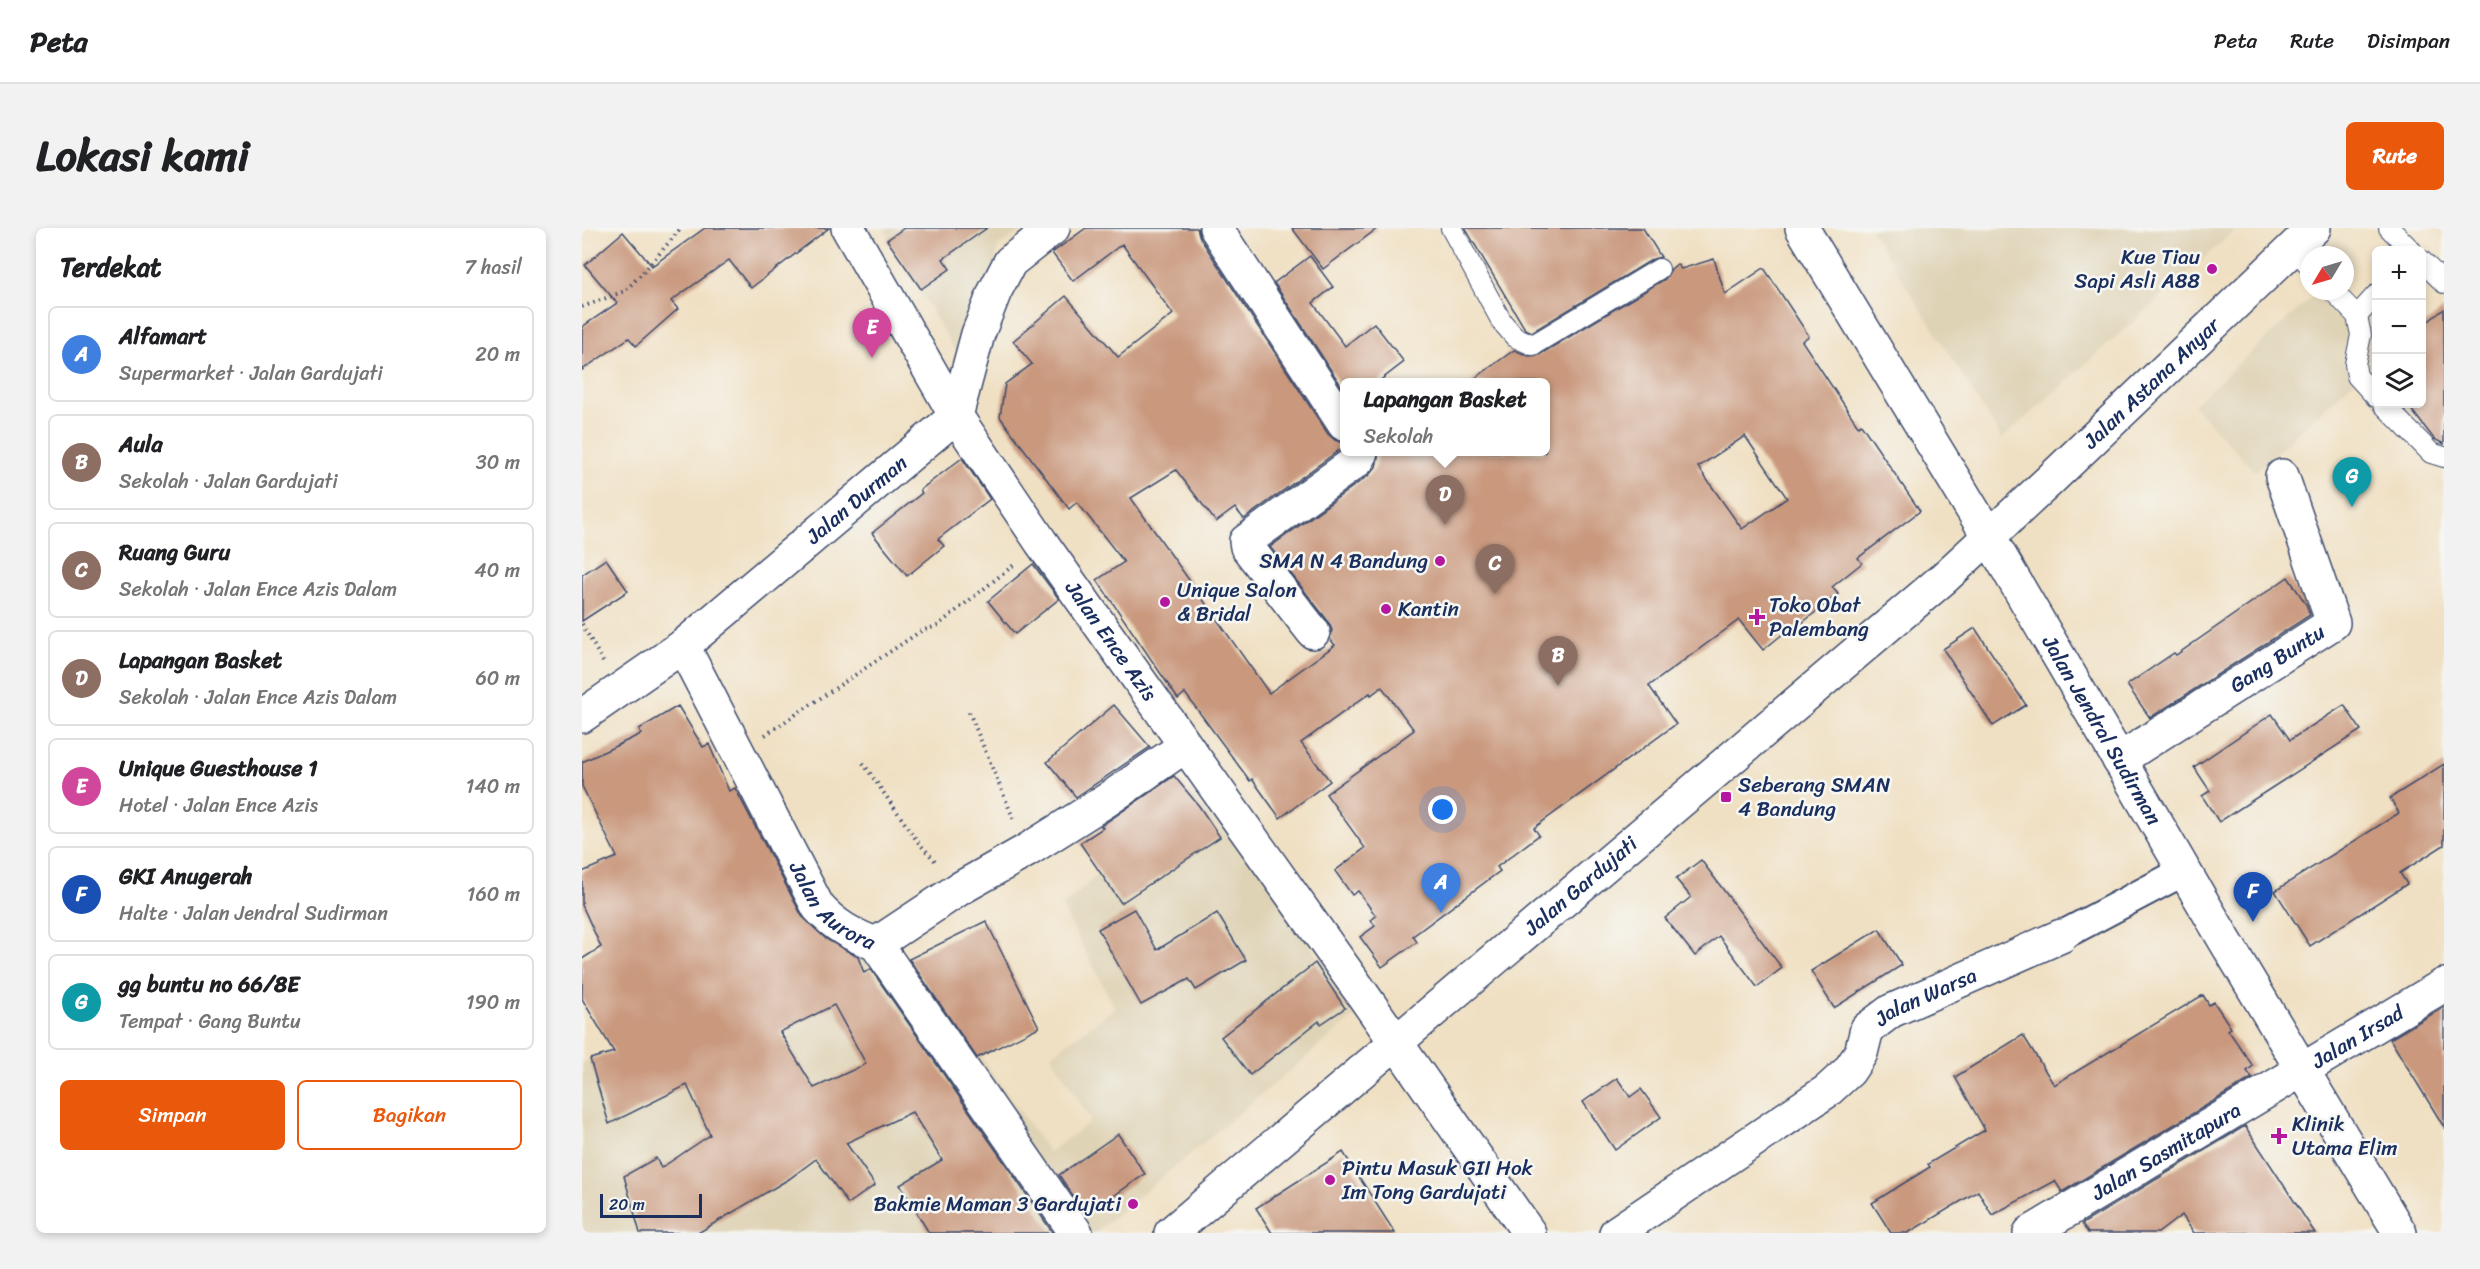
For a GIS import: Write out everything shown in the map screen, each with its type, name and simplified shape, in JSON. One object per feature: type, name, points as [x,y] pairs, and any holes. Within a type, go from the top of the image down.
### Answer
[{"type":"street","name":"Jalan Ence Azis","points":[[848,228],[956,416],[1041,542],[1529,1233]]},
{"type":"street","points":[[956,416],[978,334],[995,291],[1011,262],[1053,228]]},
{"type":"street","points":[[1216,228],[1340,418]]},
{"type":"street","name":"Jalan Jendral Sudirman","points":[[1802,228],[1989,537],[2184,871],[2400,1233]]},
{"type":"street","name":"Jalan Astana Anyar","points":[[1989,537],[2300,252]]},
{"type":"street","name":"Jalan Durman","points":[[582,716],[683,646],[956,416]]},
{"type":"street","points":[[1313,632],[1246,547],[1246,541],[1359,460],[1360,456]]},
{"type":"street","name":"Gang Buntu","points":[[2119,760],[2333,623],[2282,476]]},
{"type":"street","name":"Jalan Gardujati","points":[[1170,1233],[1928,592],[1989,537]]},
{"type":"street","name":"Jalan Aurora","points":[[683,646],[818,907],[832,922],[850,934],[876,944],[1076,1233]]},
{"type":"street","points":[[876,944],[958,889],[1026,851],[1107,800],[1185,746]]},
{"type":"street","name":"Jalan Warsa","points":[[1616,1233],[1827,1090],[1849,1071],[1861,1053],[1867,1029],[1891,1011],[2061,936],[2184,871]]},
{"type":"street","name":"Jalan Irsad","points":[[2303,1069],[2444,985]]},
{"type":"street","name":"Jalan Sasmitapura","points":[[2030,1233],[2303,1069]]},
{"type":"lane","points":[[1451,228],[1502,322],[1515,337],[1533,345],[1659,268]]},
{"type":"lane","points":[[2390,228],[2407,246]]},
{"type":"lane","points":[[2426,266],[2444,283]]},
{"type":"lane","points":[[2357,316],[2372,299]]},
{"type":"lane","points":[[2342,300],[2357,316],[2361,334],[2355,364],[2356,376],[2372,393]]},
{"type":"lane","points":[[2387,408],[2431,453],[2444,457]]},
{"type":"path","points":[[582,307],[625,291],[681,228]]},
{"type":"path","points":[[738,752],[911,637],[937,626],[1041,542]]},
{"type":"path","points":[[582,624],[618,692]]},
{"type":"path","points":[[969,711],[1026,851]]},
{"type":"path","points":[[863,763],[918,842],[958,889]]},
{"type":"shaded area","points":[[884,228],[1026,228],[998,246],[984,333],[954,350]]},
{"type":"shaded area","points":[[1870,228],[2238,228],[2002,439]]},
{"type":"shaded area","points":[[2308,300],[2345,300],[2372,330],[2372,365],[2255,472],[2193,405]]},
{"type":"shaded area","points":[[1200,782],[1357,1015],[1095,1233],[582,1233],[582,1063],[842,936],[912,960],[1049,1152],[1091,1121],[1051,1055],[1115,1008],[1062,907]]},
{"type":"building","points":[[705,228],[829,228],[751,288],[729,260],[671,301],[678,309],[636,346],[629,338],[582,370],[582,327],[617,303],[585,265],[623,232],[652,266]]},
{"type":"building","points":[[904,228],[987,228],[943,259],[950,269],[921,289],[887,240]]},
{"type":"building","points":[[1086,228],[1197,228],[1200,238],[1328,434],[1340,442],[1340,449],[1244,519],[1235,508],[1216,522],[1176,470],[1131,498],[1269,693],[1335,645],[1330,639],[1332,630],[1328,621],[1270,547],[1369,475],[1376,467],[1378,456],[1550,456],[1550,378],[1476,378],[1514,350],[1529,356],[1539,355],[1665,279],[1677,264],[1681,269],[1714,259],[1725,294],[1764,268],[1809,336],[1802,341],[1858,426],[1861,424],[1920,511],[1858,558],[1862,563],[1832,587],[1838,594],[1791,632],[1789,629],[1763,650],[1739,620],[1649,686],[1676,724],[1534,828],[1539,835],[1497,867],[1500,871],[1413,936],[1417,942],[1382,967],[1360,937],[1375,926],[1371,920],[1376,916],[1358,891],[1352,895],[1335,871],[1365,848],[1326,794],[1414,730],[1382,687],[1371,695],[1370,693],[1301,743],[1330,781],[1280,818],[1185,693],[1178,699],[1097,580],[1124,562],[1077,502],[1069,509],[1000,417],[1005,384],[1032,364],[1013,341],[1066,296],[1118,357],[1173,314],[1122,244],[1073,281],[1052,253]],"holes":[[[1745,436],[1787,498],[1742,529],[1698,467]]]},
{"type":"building","points":[[1292,228],[1378,228],[1323,269]]},
{"type":"building","points":[[1465,228],[1643,228],[1661,257],[1653,259],[1532,332],[1525,329]]},
{"type":"building","points":[[1310,256],[1333,287],[1313,303],[1345,346],[1374,323],[1404,362],[1383,378],[1340,378],[1340,384],[1274,283]]},
{"type":"building","points":[[2444,309],[2444,444],[2434,439],[2410,408],[2426,408],[2426,323]]},
{"type":"building","points":[[962,458],[990,499],[938,539],[944,546],[907,576],[872,533],[922,493],[920,490]]},
{"type":"building","points":[[606,559],[628,591],[582,621],[582,575]]},
{"type":"building","points":[[1033,564],[1059,599],[1015,634],[988,601]]},
{"type":"building","points":[[2288,577],[2306,604],[2310,615],[2150,718],[2127,685],[2174,653],[2176,655]]},
{"type":"building","points":[[1975,628],[2026,705],[1993,726],[1943,649]]},
{"type":"building","points":[[1114,705],[1150,747],[1076,797],[1047,762]]},
{"type":"building","points":[[2344,705],[2361,730],[2219,822],[2202,796],[2210,791],[2194,767],[2272,714],[2290,740]]},
{"type":"building","points":[[678,706],[703,747],[709,744],[729,791],[735,788],[802,916],[826,939],[858,957],[864,973],[871,969],[1053,1233],[929,1233],[900,1185],[942,1160],[912,1112],[846,1143],[875,1185],[848,1204],[816,1159],[789,1179],[698,1233],[640,1233],[624,1176],[656,1158],[661,1168],[710,1135],[687,1085],[609,1124],[590,1059],[614,1052],[582,999],[582,959],[601,947],[582,905],[582,872],[617,857],[582,786],[582,762],[641,734],[639,729]],"holes":[[[834,1005],[866,1064],[814,1088],[780,1032]]]},
{"type":"building","points":[[2444,764],[2444,845],[2400,873],[2407,884],[2310,946],[2275,891],[2399,813],[2390,798]]},
{"type":"building","points":[[1174,776],[1199,806],[1220,837],[1121,903],[1080,843]]},
{"type":"building","points":[[1701,860],[1782,968],[1757,987],[1719,936],[1695,956],[1665,918],[1691,897],[1676,879]]},
{"type":"building","points":[[1134,909],[1157,950],[1217,913],[1246,960],[1196,990],[1189,979],[1141,1005],[1098,929]]},
{"type":"building","points":[[986,921],[1039,1027],[977,1058],[909,959]]},
{"type":"building","points":[[1879,929],[1902,965],[1834,1008],[1811,971]]},
{"type":"building","points":[[1315,963],[1345,1008],[1321,1024],[1319,1021],[1250,1075],[1221,1037]]},
{"type":"building","points":[[2203,995],[2209,1005],[2214,1002],[2231,1028],[2228,1030],[2253,1066],[2247,1071],[2252,1078],[2062,1192],[2055,1181],[1992,1215],[1978,1191],[1908,1233],[1891,1233],[1872,1203],[1930,1167],[1928,1164],[1985,1130],[1955,1077],[2023,1035],[2054,1085]]},
{"type":"building","points":[[2444,1007],[2444,1127],[2390,1039]]},
{"type":"building","points":[[1617,1078],[1630,1097],[1641,1089],[1661,1117],[1615,1150],[1583,1102]]},
{"type":"building","points":[[2245,1126],[2315,1233],[2194,1233],[2182,1215],[2158,1233],[2088,1233],[2082,1224]]},
{"type":"building","points":[[1118,1134],[1145,1174],[1086,1215],[1059,1175]]},
{"type":"building","name":"Pintu Masuk GII Hok Im Tong Gardujati","points":[[1343,1152],[1395,1233],[1272,1233],[1256,1208]]},
{"type":"place","name":"Kue Tiau Sapi Asli A88","points":[[2212,269]]},
{"type":"place","name":"Unique Guesthouse 1","points":[[872,358]]},
{"type":"place","name":"gg buntu no 66/8E","points":[[2352,507]]},
{"type":"place","name":"Lapangan Basket","points":[[1445,525]]},
{"type":"place","name":"SMA N 4 Bandung","points":[[1440,561]]},
{"type":"place","name":"Ruang Guru","points":[[1495,594]]},
{"type":"place","name":"Unique Salon & Bridal","points":[[1165,602]]},
{"type":"place","name":"Kantin","points":[[1386,609]]},
{"type":"place","name":"Toko Obat Palembang","points":[[1757,617]]},
{"type":"place","name":"Aula","points":[[1558,686]]},
{"type":"place","name":"Seberang SMAN 4 Bandung","points":[[1726,797]]},
{"type":"place","name":"Alfamart","points":[[1441,913]]},
{"type":"place","name":"GKI Anugerah","points":[[2253,922]]},
{"type":"place","name":"Klinik Utama Elim","points":[[2279,1136]]},
{"type":"place","name":"Pintu Masuk GII Hok Im Tong Gardujati","points":[[1330,1180]]},
{"type":"place","name":"Bakmie Maman 3 Gardujati","points":[[1133,1204]]}]
